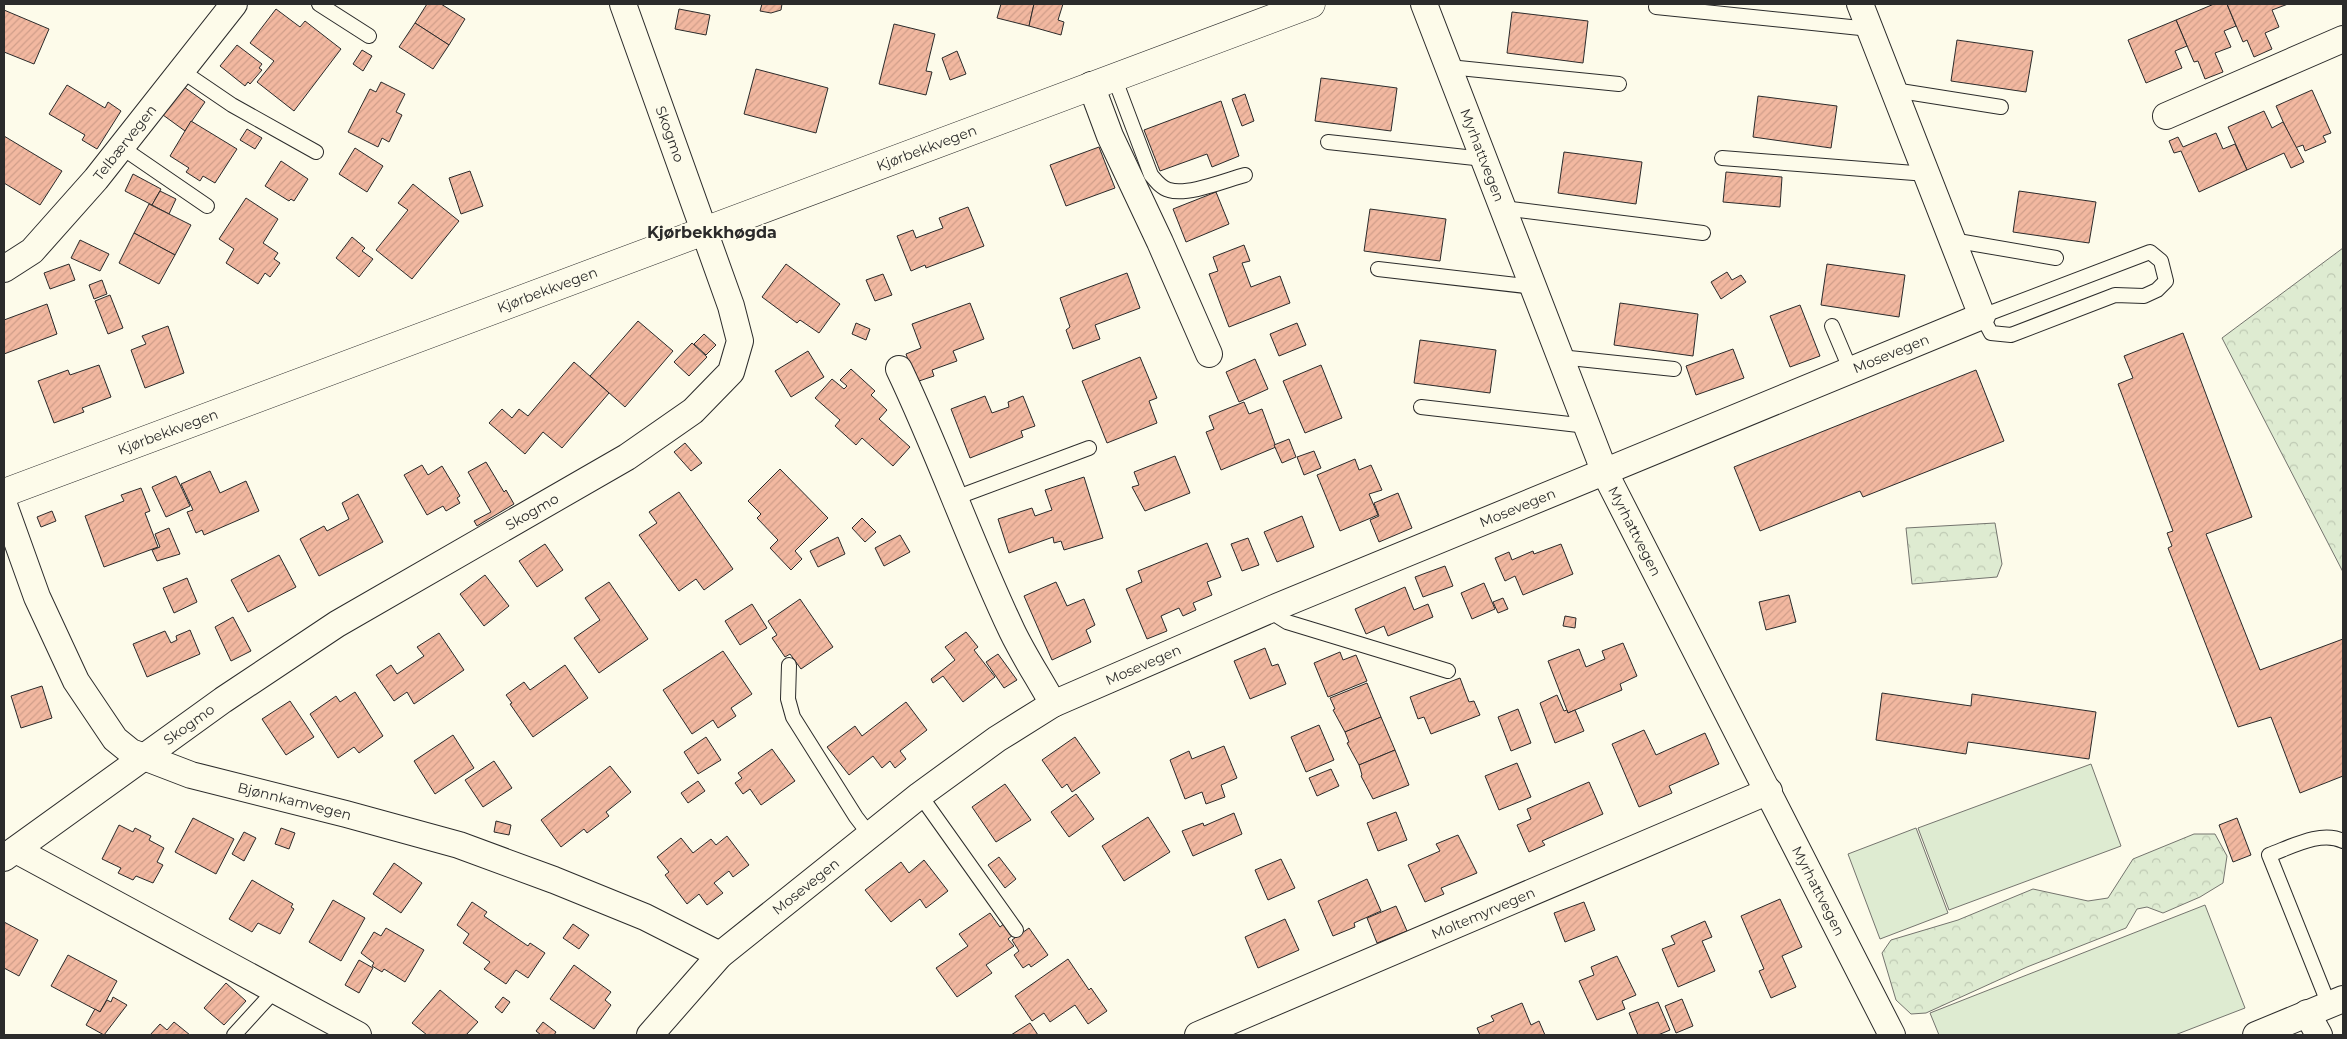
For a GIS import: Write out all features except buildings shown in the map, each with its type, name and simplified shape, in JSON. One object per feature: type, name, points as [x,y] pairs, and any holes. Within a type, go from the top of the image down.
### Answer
[{"type":"street","name":"Telbærvegen","points":[[4,269],[32,251],[96,179],[234,4]]},
{"type":"street","name":"Skogmo","points":[[10,854],[224,700],[337,624],[627,457],[693,411],[731,372],[740,341],[731,306],[623,4]]},
{"type":"street","name":"Kjørbekkvegen","points":[[4,492],[1311,4]]},
{"type":"street","name":"Myrhattvegen","points":[[1424,4],[1605,473],[1892,1035]]},
{"type":"street","name":"Mosevegen","points":[[650,1035],[720,955],[920,795],[997,739],[1053,704],[1274,608],[1982,316],[1860,4]]},
{"type":"street","points":[[2166,116],[2343,39]]},
{"type":"street","points":[[1102,81],[1110,136],[1160,242],[1209,354]]},
{"type":"street","points":[[899,369],[924,422],[1012,632],[1053,704]]},
{"type":"street","name":"Bjønnkamvegen","points":[[4,505],[37,597],[76,681],[115,739],[131,752],[191,775],[459,845],[554,880],[644,917],[720,955]]},
{"type":"street","name":"Moltemyrvegen","points":[[1198,1035],[1769,791]]},
{"type":"street","points":[[10,854],[276,990],[358,1035]]},
{"type":"street","points":[[2256,1035],[2325,1013]]},
{"type":"lane","points":[[319,4],[369,36]]},
{"type":"lane","points":[[1656,7],[1870,29]]},
{"type":"lane","points":[[1449,67],[1619,84]]},
{"type":"lane","points":[[182,71],[232,105],[316,152]]},
{"type":"lane","points":[[1102,81],[1151,175],[1159,185],[1169,190],[1183,192],[1246,175]]},
{"type":"lane","points":[[1894,90],[2002,107]]},
{"type":"lane","points":[[1328,142],[1484,159]]},
{"type":"lane","points":[[121,147],[207,206]]},
{"type":"lane","points":[[1722,158],[1927,174]]},
{"type":"lane","points":[[1503,208],[1703,233]]},
{"type":"lane","points":[[1952,240],[2056,258]]},
{"type":"lane","name":"Mosevegen","points":[[2150,252],[2162,261],[2166,281],[2157,290],[2144,296],[2116,295],[2011,335],[1991,333],[1982,316],[2150,252]]},
{"type":"lane","points":[[1378,269],[1534,287]]},
{"type":"lane","points":[[1832,326],[1851,371]]},
{"type":"lane","points":[[1560,357],[1674,369]]},
{"type":"lane","points":[[1421,407],[1587,426]]},
{"type":"lane","points":[[955,498],[1089,448]]},
{"type":"lane","points":[[1274,608],[1279,618],[1287,622],[1448,670]]},
{"type":"lane","points":[[789,665],[788,699],[793,717],[846,802],[869,834]]},
{"type":"lane","points":[[920,795],[1016,930]]},
{"type":"lane","points":[[2325,1013],[2269,855],[2318,838],[2334,837],[2343,841]]},
{"type":"lane","points":[[234,1035],[276,990]]},
{"type":"green space","points":[[2343,248],[2343,572],[2222,338]]},
{"type":"green space","points":[[1995,523],[2002,564],[1997,577],[1912,584],[1906,528]]},
{"type":"green space","points":[[2091,764],[2121,846],[1949,910],[1918,828]]},
{"type":"green space","points":[[1916,828],[1948,913],[1880,939],[1848,854]]},
{"type":"green space","points":[[2194,834],[2215,834],[2227,856],[2223,883],[2200,897],[2163,913],[2147,907],[2137,909],[2126,928],[2027,967],[1926,1013],[1911,1014],[1896,1000],[1882,953],[1891,940],[1958,920],[2033,889],[2088,901],[2108,898],[2133,859]]},
{"type":"green space","points":[[2205,905],[2245,1008],[2175,1035],[1939,1035],[1930,1013]]},
{"type":"district","name":"Kjørbekkhøgda","points":[[712,232]]}]
